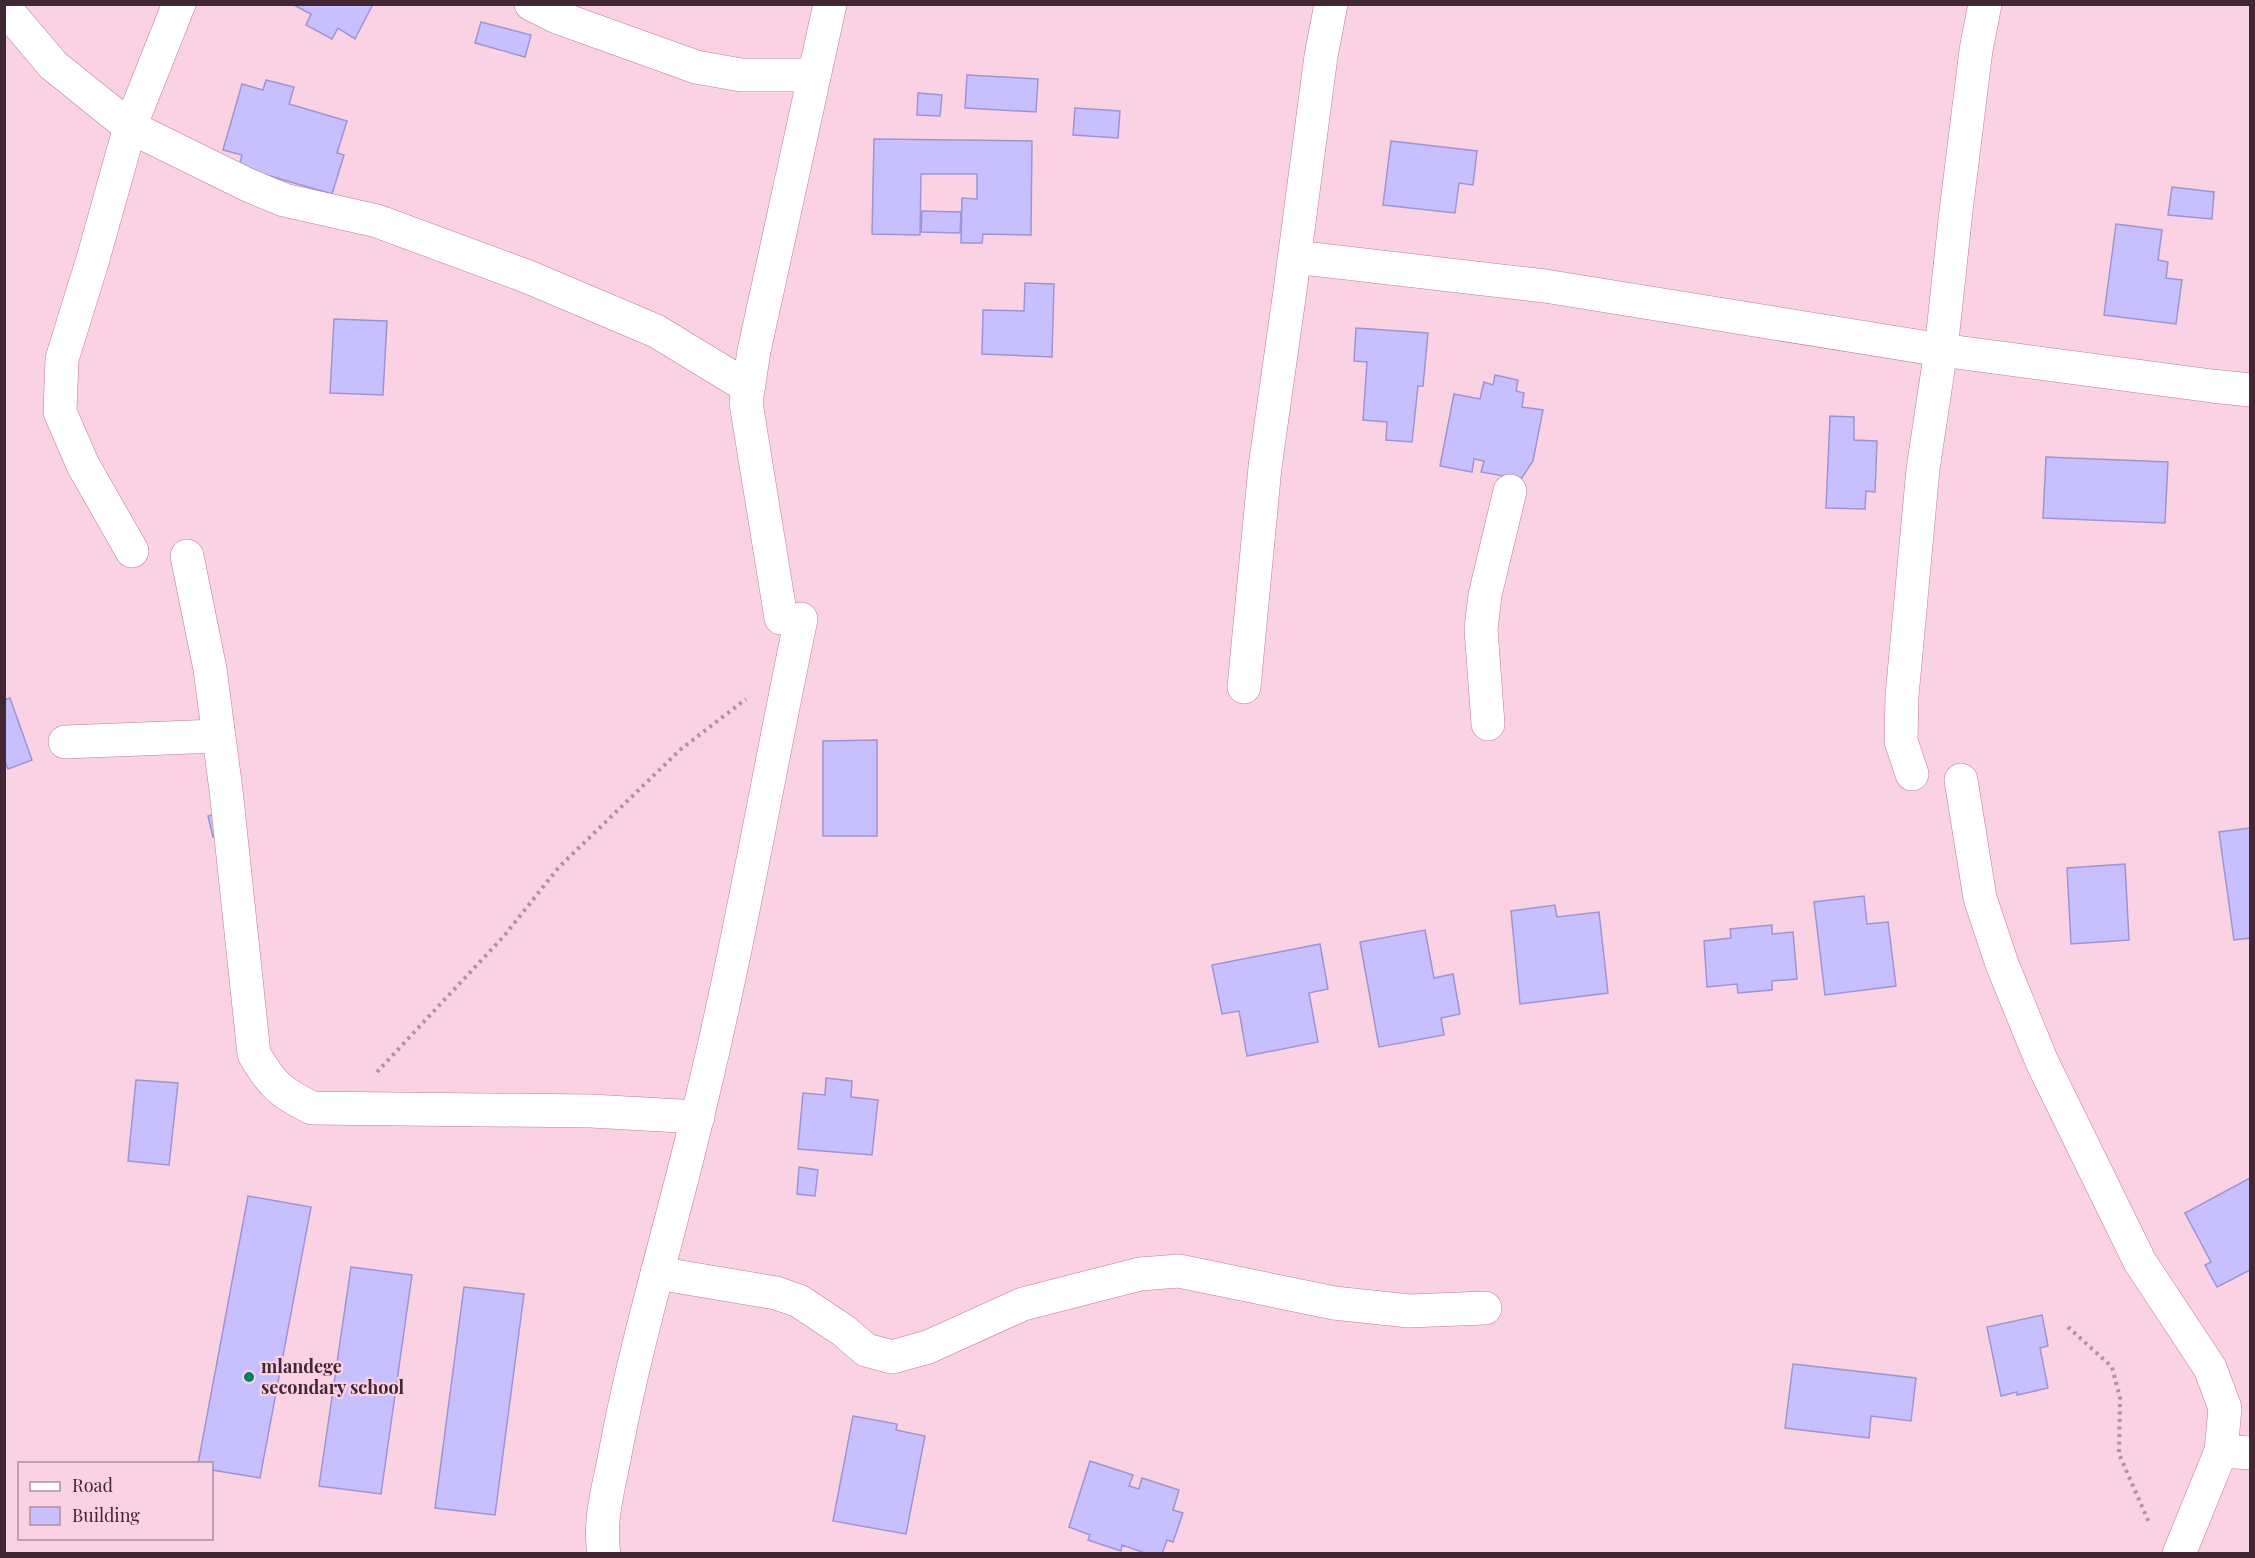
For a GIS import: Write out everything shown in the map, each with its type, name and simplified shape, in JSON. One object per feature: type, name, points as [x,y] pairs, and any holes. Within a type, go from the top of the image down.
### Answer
[{"type":"street","points":[[132,551],[83,465],[60,412],[62,359],[130,127],[179,4]]},
{"type":"street","points":[[531,4],[557,16],[696,67],[741,75],[814,75]]},
{"type":"street","points":[[604,1554],[602,1539],[606,1502],[627,1392],[698,1117],[765,809],[791,663],[791,618],[746,404],[754,351],[830,4]]},
{"type":"street","points":[[1244,687],[1264,467],[1330,4]]},
{"type":"street","points":[[1912,774],[1901,741],[1902,696],[1923,469],[1941,350],[1976,50],[1985,4]]},
{"type":"street","points":[[4,7],[53,65],[130,127],[248,186],[284,200],[377,221],[525,276],[656,331],[748,387]]},
{"type":"street","points":[[1294,257],[1545,286],[1941,350],[2250,390]]},
{"type":"street","points":[[1488,724],[1483,618],[1490,569],[1510,491]]},
{"type":"street","points":[[187,556],[210,669],[217,736],[226,790],[254,1054],[268,1078],[293,1099],[312,1107],[591,1111],[698,1117]]},
{"type":"street","points":[[65,742],[217,736]]},
{"type":"street","points":[[1961,780],[1980,898],[2001,964],[2042,1062],[2140,1263],[2210,1368],[2225,1408],[2236,1452],[2168,1543]]},
{"type":"street","points":[[657,1273],[776,1293],[799,1301],[844,1331],[866,1350],[892,1357],[927,1347],[1023,1304],[1140,1274],[1179,1271],[1334,1303],[1398,1310],[1485,1308]]},
{"type":"path","points":[[343,1108],[504,936],[559,867],[681,749],[791,663]]},
{"type":"path","points":[[2068,1326],[2112,1367],[2120,1398],[2119,1454],[2150,1525],[2168,1543]]},
{"type":"building","points":[[292,4],[373,4],[355,39],[338,28],[332,39],[306,25],[311,14]]},
{"type":"building","points":[[481,22],[531,35],[525,57],[475,43]]},
{"type":"building","points":[[967,75],[1038,79],[1036,112],[965,108]]},
{"type":"building","points":[[266,80],[294,87],[289,104],[347,121],[337,153],[344,155],[332,194],[239,167],[242,155],[223,150],[242,84],[263,90]]},
{"type":"building","points":[[918,93],[942,95],[940,116],[917,115]]},
{"type":"building","points":[[1075,108],[1120,111],[1118,138],[1073,135]]},
{"type":"building","points":[[874,139],[1032,141],[1031,235],[983,234],[982,243],[961,243],[962,198],[977,199],[977,174],[921,174],[920,235],[872,234]]},
{"type":"building","points":[[1391,141],[1477,151],[1473,185],[1459,183],[1455,213],[1383,205]]},
{"type":"building","points":[[2172,187],[2214,192],[2212,219],[2168,215]]},
{"type":"building","points":[[922,211],[961,212],[960,233],[921,232]]},
{"type":"building","points":[[2116,224],[2162,230],[2158,260],[2168,262],[2166,278],[2182,280],[2176,324],[2104,315]]},
{"type":"building","points":[[1025,283],[1054,284],[1052,357],[982,354],[983,310],[1024,311]]},
{"type":"building","points":[[334,319],[387,321],[383,395],[330,393]]},
{"type":"building","points":[[1356,328],[1428,333],[1423,386],[1418,386],[1412,442],[1386,440],[1387,422],[1363,420],[1367,362],[1354,361]]},
{"type":"building","points":[[1495,375],[1518,380],[1516,391],[1524,393],[1522,407],[1543,410],[1533,461],[1521,479],[1481,472],[1484,461],[1474,459],[1472,472],[1440,466],[1454,394],[1480,399],[1484,382],[1493,385]]},
{"type":"building","points":[[1830,416],[1854,417],[1854,440],[1877,441],[1875,492],[1866,491],[1865,509],[1826,508]]},
{"type":"building","points":[[2046,457],[2168,462],[2165,523],[2043,518]]},
{"type":"building","points":[[10,698],[32,760],[8,769],[4,759],[4,700]]},
{"type":"building","points":[[877,740],[877,836],[823,836],[823,741]]},
{"type":"building","points":[[223,812],[228,834],[213,837],[208,816]]},
{"type":"building","points":[[2250,828],[2250,938],[2234,940],[2219,832]]},
{"type":"building","points":[[2125,864],[2129,940],[2071,944],[2067,868]]},
{"type":"building","points":[[1864,896],[1867,924],[1888,922],[1896,986],[1825,995],[1814,902]]},
{"type":"building","points":[[1555,905],[1557,917],[1599,912],[1608,993],[1520,1004],[1511,911]]},
{"type":"building","points":[[1772,925],[1772,934],[1793,932],[1797,979],[1772,981],[1772,990],[1738,993],[1737,984],[1707,987],[1704,941],[1731,938],[1730,929]]},
{"type":"building","points":[[1425,930],[1434,978],[1453,974],[1460,1014],[1441,1018],[1444,1035],[1379,1047],[1360,942]]},
{"type":"building","points":[[1320,944],[1328,989],[1309,993],[1318,1042],[1247,1056],[1239,1011],[1222,1014],[1212,965]]},
{"type":"building","points":[[826,1078],[852,1081],[851,1097],[878,1100],[872,1155],[798,1149],[803,1093],[825,1095]]},
{"type":"building","points":[[136,1080],[178,1083],[169,1165],[128,1161]]},
{"type":"building","points":[[799,1167],[818,1170],[815,1196],[797,1194]]},
{"type":"building","points":[[2250,1178],[2250,1270],[2217,1287],[2205,1265],[2211,1262],[2185,1213]]},
{"type":"building","points":[[248,1196],[311,1207],[260,1478],[213,1470],[213,1462],[198,1462]]},
{"type":"building","points":[[351,1267],[412,1275],[381,1494],[319,1486]]},
{"type":"building","points":[[464,1287],[524,1294],[495,1515],[435,1508]]},
{"type":"building","points":[[2042,1315],[2048,1346],[2040,1348],[2048,1388],[2001,1396],[1987,1327]]},
{"type":"building","points":[[1793,1364],[1916,1378],[1911,1421],[1871,1416],[1869,1438],[1785,1428]]},
{"type":"building","points":[[853,1416],[897,1424],[896,1430],[925,1436],[906,1534],[833,1521]]},
{"type":"building","points":[[1090,1461],[1133,1475],[1129,1486],[1139,1489],[1142,1478],[1179,1490],[1173,1510],[1183,1513],[1173,1542],[1167,1540],[1162,1554],[1148,1554],[1122,1545],[1121,1551],[1088,1540],[1090,1535],[1069,1527]]},
{"type":"place","name":"mlandege secondary school","points":[[249,1377]]}]
